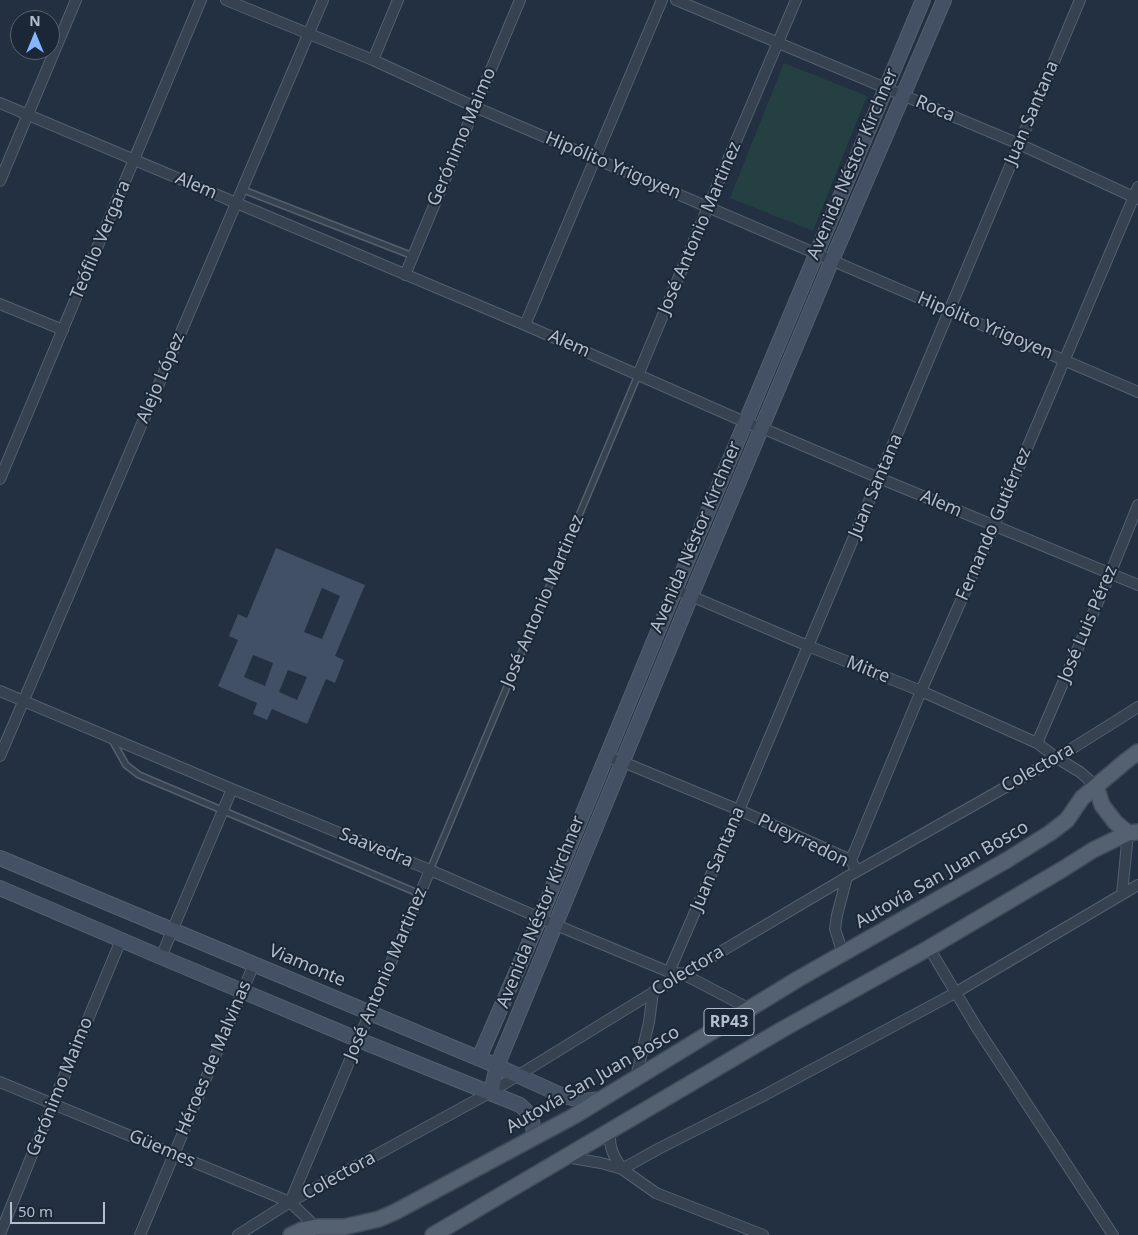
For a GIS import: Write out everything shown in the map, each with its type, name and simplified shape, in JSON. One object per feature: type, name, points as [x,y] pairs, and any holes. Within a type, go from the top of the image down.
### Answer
[{"type":"main road","name":"Autovía San Juan Bosco","points":[[291,1235],[302,1230],[320,1231],[379,1219],[574,1116],[798,979],[1007,860],[1050,833],[1067,820],[1082,798],[1138,752]]},
{"type":"main road","points":[[1096,786],[1102,805],[1115,822],[1133,832]]},
{"type":"main road","name":"RP43","points":[[432,1235],[783,1029],[929,948],[1093,850],[1133,832]]},
{"type":"street","points":[[0,181],[76,0]]},
{"type":"street","name":"Teófilo Vergara","points":[[0,479],[202,0]]},
{"type":"street","name":"Hipólito Yrigoyen","points":[[226,0],[373,60],[475,107],[1138,392]]},
{"type":"street","name":"Alejo López","points":[[0,756],[323,0]]},
{"type":"street","points":[[373,60],[398,0]]},
{"type":"street","name":"Gerónimo Maimo","points":[[405,275],[520,0]]},
{"type":"street","points":[[525,325],[662,0]]},
{"type":"street","name":"Roca","points":[[676,0],[1019,144],[1136,198]]},
{"type":"street","name":"José Antonio Martinez","points":[[638,375],[796,0]]},
{"type":"street","name":"Avenida Néstor Kirchner","points":[[479,1058],[540,918],[675,590],[923,0]]},
{"type":"street","name":"Avenida Néstor Kirchner","points":[[491,1092],[497,1066],[691,596],[832,260],[944,0]]},
{"type":"street","name":"Juan Santana","points":[[669,972],[950,312],[1080,0]]},
{"type":"street","name":"Alem","points":[[0,103],[525,325],[879,478],[1138,585]]},
{"type":"street","name":"Fernando Gutiérrez","points":[[851,860],[921,691],[1136,198],[1138,187]]},
{"type":"street","points":[[0,304],[63,330]]},
{"type":"street","name":"José Luis Pérez","points":[[1037,743],[1138,505]]},
{"type":"street","name":"Mitre","points":[[675,590],[921,691],[1037,743],[1080,772],[1096,786]]},
{"type":"street","name":"Saavedra","points":[[0,691],[669,972],[683,974],[750,1009]]},
{"type":"street","name":"Colectora","points":[[238,1235],[290,1202],[491,1092],[683,974],[847,877],[1057,758],[1138,707]]},
{"type":"street","name":"Pueyrredon","points":[[607,757],[739,810],[851,860],[858,871]]},
{"type":"street","points":[[161,957],[232,789]]},
{"type":"street","points":[[1122,894],[1133,832]]},
{"type":"street","name":"Viamonte","points":[[0,858],[479,1058],[561,1095],[584,1101],[602,1099]]},
{"type":"street","name":"José Antonio Martinez","points":[[290,1202],[430,870]]},
{"type":"street","points":[[843,954],[835,929],[847,877]]},
{"type":"street","points":[[622,1169],[955,993],[1138,885]]},
{"type":"street","points":[[0,888],[359,1040],[520,1105],[533,1120],[534,1137]]},
{"type":"street","name":"Gerónimo Maimo","points":[[0,1234],[121,940]]},
{"type":"street","points":[[929,948],[977,1028],[1113,1235]]},
{"type":"street","name":"Héroes de Malvinas","points":[[140,1235],[254,964]]},
{"type":"street","points":[[636,1078],[649,1022],[653,992]]},
{"type":"street","name":"Güemes","points":[[0,1082],[290,1202],[320,1231]]},
{"type":"street","points":[[610,1131],[612,1154],[622,1169]]},
{"type":"street","points":[[566,1157],[622,1169],[656,1193],[763,1235]]},
{"type":"lane","points":[[241,190],[413,256]]},
{"type":"lane","name":"José Antonio Martinez","points":[[430,870],[638,375]]},
{"type":"lane","points":[[110,738],[126,765],[139,775],[420,894]]},
{"type":"green space","points":[[784,63],[867,96],[813,231],[730,198]]},
{"type":"building","points":[[276,548],[365,585],[335,656],[344,660],[335,683],[326,679],[307,724],[272,709],[267,720],[253,714],[257,703],[218,686],[238,640],[229,636],[238,614],[247,618]],"holes":[[[322,588],[340,596],[322,639],[304,632]],[[253,655],[273,663],[265,686],[244,677]],[[288,670],[307,677],[297,700],[279,692]]]}]
